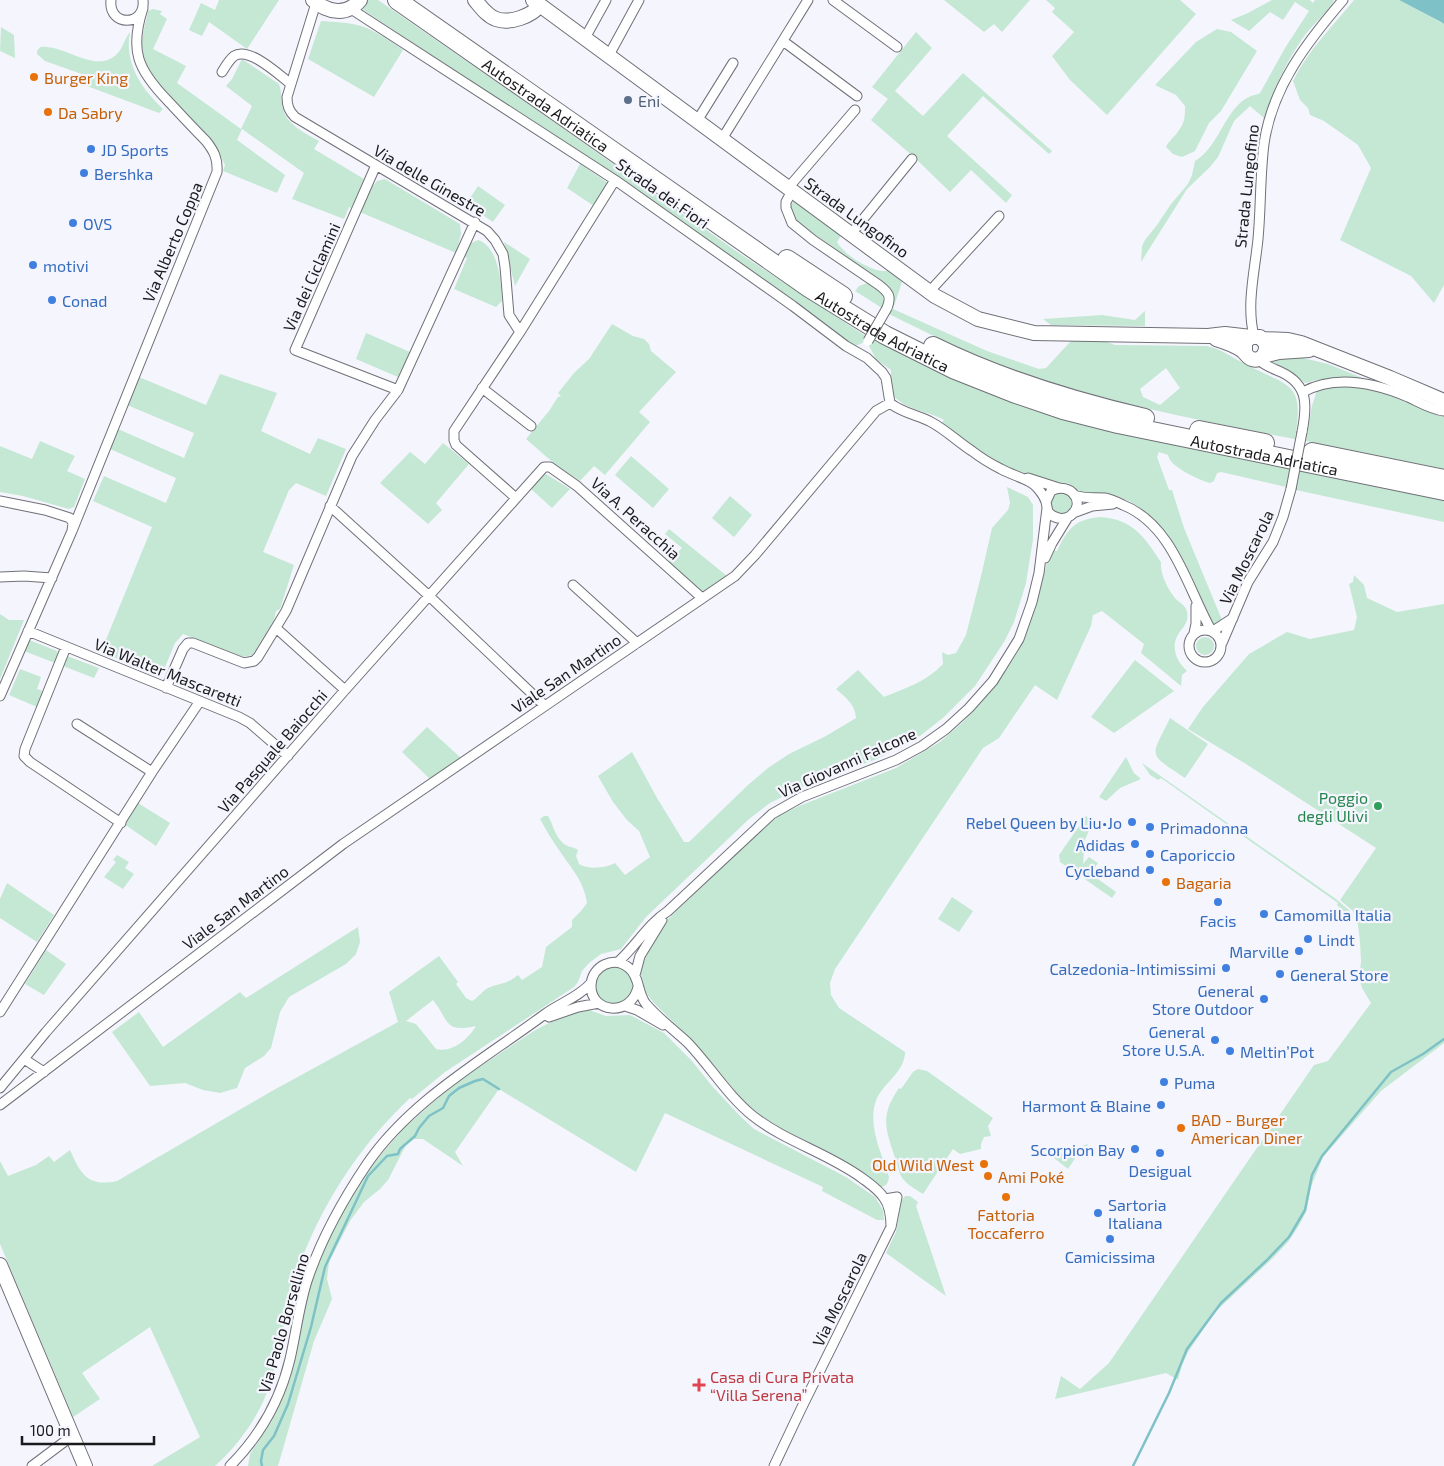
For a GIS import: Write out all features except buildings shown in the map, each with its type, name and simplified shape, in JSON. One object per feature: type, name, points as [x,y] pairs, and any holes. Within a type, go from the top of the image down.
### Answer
[{"type":"highway","name":"Autostrada Adriatica","points":[[397,0],[809,288],[885,334],[955,370],[1063,410],[1118,424],[1444,491]]},
{"type":"highway","name":"Autostrada Adriatica","points":[[418,0],[839,293],[888,323],[950,354],[1008,378],[1093,405],[1175,425],[1444,478]]},
{"type":"main road","points":[[475,0],[486,12],[496,19],[508,20],[522,17],[536,10],[539,2]]},
{"type":"main road","name":"Strada dei Fiori","points":[[315,1],[328,10],[338,12],[355,4]]},
{"type":"main road","name":"Strada Lungofino","points":[[539,2],[929,292],[978,319],[1034,333],[1208,336],[1225,334],[1288,340],[1320,350],[1444,401]]},
{"type":"main road","name":"Strada Lungofino","points":[[1208,336],[1228,342],[1244,352],[1249,358],[1261,358],[1279,352],[1320,350]]},
{"type":"main road","points":[[1244,352],[1244,345],[1256,337]]},
{"type":"main road","name":"Strada Lungofino","points":[[1256,337],[1267,347],[1261,358]]},
{"type":"main road","points":[[0,1265],[85,1466]]},
{"type":"street","points":[[111,0],[113,14],[122,20],[135,18],[143,4]]},
{"type":"street","points":[[585,38],[606,0]]},
{"type":"street","points":[[609,55],[639,0]]},
{"type":"street","points":[[722,139],[808,0]]},
{"type":"street","points":[[833,0],[897,47]]},
{"type":"street","name":"Strada Lungofino","points":[[1256,337],[1250,313],[1260,221],[1264,144],[1271,113],[1286,77],[1307,44],[1343,0]]},
{"type":"street","name":"Via delle Ginestre","points":[[315,1],[291,84],[287,102],[290,113],[488,231],[499,246],[505,267],[509,316],[520,332]]},
{"type":"street","name":"Via Alberto Coppa","points":[[0,696],[84,503],[180,260],[217,172],[213,150],[152,85],[143,71],[139,61],[136,39],[143,4]]},
{"type":"street","name":"Strada dei Fiori","points":[[355,4],[615,180],[793,306],[846,346],[860,353]]},
{"type":"street","points":[[783,41],[857,96]]},
{"type":"street","points":[[222,72],[233,57],[243,53],[250,54],[291,84]]},
{"type":"street","points":[[697,120],[733,64]]},
{"type":"street","points":[[856,110],[790,190],[786,208],[792,223],[889,294],[890,302],[860,353],[882,372],[886,378],[890,403],[906,413],[929,421],[972,452],[1002,470],[1059,488],[1068,489],[1074,495],[1083,498],[1104,498],[1123,505],[1144,517],[1163,539],[1176,560],[1212,630],[1218,635],[1222,643],[1217,657],[1209,662],[1201,661],[1194,657],[1190,649],[1197,612],[1194,596]]},
{"type":"street","points":[[850,234],[912,159]]},
{"type":"street","name":"Via dei Ciclamini","points":[[376,165],[295,350],[398,390]]},
{"type":"street","points":[[516,498],[456,445],[454,440],[456,426],[520,332],[615,180]]},
{"type":"street","points":[[929,292],[999,216]]},
{"type":"street","points":[[166,688],[183,649],[188,644],[193,643],[244,663],[258,658],[286,611],[352,456],[375,420],[398,390],[475,222]]},
{"type":"street","points":[[1261,358],[1265,366],[1291,377],[1303,392],[1318,384],[1335,382],[1371,384],[1395,391],[1444,411]]},
{"type":"street","points":[[482,388],[531,426]]},
{"type":"street","name":"Via Moscarola","points":[[1222,643],[1248,582],[1273,542],[1285,510],[1302,432],[1306,404],[1303,392]]},
{"type":"street","name":"Viale San Martino","points":[[1,1102],[59,1061],[343,844],[735,576],[743,569],[876,411],[890,403]]},
{"type":"street","name":"Via Pasquale Baiocchi","points":[[0,1088],[46,1032],[345,690],[546,466]]},
{"type":"street","name":"Via A. Peracchia","points":[[546,466],[554,469],[577,486],[702,598]]},
{"type":"street","points":[[1013,474],[1035,486],[1049,513],[1058,518],[1098,505],[1123,505]]},
{"type":"street","points":[[1046,505],[1051,491],[1059,488]]},
{"type":"street","points":[[1070,515],[1077,504],[1074,495]]},
{"type":"street","points":[[0,501],[69,514],[84,503]]},
{"type":"street","name":"Via Giovanni Falcone","points":[[618,962],[630,951],[652,924],[772,814],[802,797],[896,760],[922,746],[946,729],[969,708],[993,681],[1019,639],[1032,602],[1039,573],[1046,505]]},
{"type":"street","points":[[330,506],[429,596],[545,706]]},
{"type":"street","points":[[57,513],[70,518],[73,523],[72,531]]},
{"type":"street","name":"Via Giovanni Falcone","points":[[1039,573],[1052,543],[1070,515]]},
{"type":"street","points":[[0,577],[52,578]]},
{"type":"street","points":[[572,585],[637,643]]},
{"type":"street","points":[[1194,633],[1202,630],[1212,630],[1234,618]]},
{"type":"street","points":[[276,628],[345,690]]},
{"type":"street","name":"Via Walter Mascaretti","points":[[28,631],[250,723],[288,756]]},
{"type":"street","points":[[66,647],[25,748],[24,756],[30,762],[121,823]]},
{"type":"street","points":[[0,1012],[152,772],[200,701]]},
{"type":"street","points":[[78,724],[152,772]]},
{"type":"street","name":"Via Giovanni Falcone","points":[[636,975],[640,956],[668,911]]},
{"type":"street","points":[[638,987],[632,1001],[625,1006],[612,1009],[599,1003],[593,994],[591,982],[600,966],[618,962],[628,967],[636,975],[638,987],[645,1003],[688,1044],[751,1115],[776,1132],[853,1171],[877,1189],[885,1199],[890,1215],[891,1227]]},
{"type":"street","name":"Via Paolo Borsellino","points":[[235,1464],[249,1447],[275,1404],[290,1361],[307,1282],[320,1248],[340,1206],[369,1162],[408,1116],[449,1082],[546,1013],[585,990],[591,982]]},
{"type":"street","name":"Via Paolo Borsellino","points":[[533,1024],[565,1010],[599,1003]]},
{"type":"street","points":[[625,1006],[637,1010],[675,1032]]},
{"type":"street","points":[[24,1059],[44,1072]]},
{"type":"street","name":"Via Moscarola","points":[[774,1466],[891,1227],[897,1197],[885,1199]]},
{"type":"street","points":[[32,1466],[72,1436]]},
{"type":"green space","points":[[219,0],[279,0],[247,49],[209,22],[202,36],[189,30],[201,3],[215,10]]},
{"type":"green space","points":[[368,0],[378,0],[736,251],[867,337],[866,339],[862,343],[853,346],[627,186],[362,9]]},
{"type":"green space","points":[[944,0],[1030,0],[1002,32],[994,24],[984,32]]},
{"type":"green space","points":[[1046,0],[1180,0],[1196,14],[1107,115],[1070,80],[1052,56],[1074,32],[1052,12],[1055,8]]},
{"type":"green space","points":[[1272,0],[1310,0],[1313,3],[1315,0],[1334,0],[1292,54],[1264,118],[1250,106],[1234,121],[1218,157],[1187,189],[1141,262],[1142,246],[1145,240],[1188,184],[1195,161],[1211,146],[1228,118],[1241,102],[1250,96],[1260,93],[1285,48],[1309,11],[1295,2],[1283,20],[1270,12],[1249,31],[1231,20]]},
{"type":"green space","points":[[1354,0],[1399,0],[1444,24],[1444,285],[1434,303],[1411,276],[1340,240],[1371,168],[1358,145],[1324,121],[1310,115],[1308,108],[1300,100],[1293,81],[1313,49]]},
{"type":"green space","points":[[153,9],[162,11],[160,14],[167,19],[153,49],[186,66],[177,83],[241,129],[252,106],[226,86],[232,79],[242,59],[279,84],[283,109],[288,120],[297,128],[319,141],[314,149],[364,179],[344,219],[292,199],[304,173],[242,129],[237,140],[285,175],[277,193],[223,171],[225,165],[210,139],[167,95],[149,71],[144,59],[142,41],[148,11]]},
{"type":"green space","points":[[321,21],[346,23],[367,28],[403,50],[374,97],[308,59]]},
{"type":"green space","points":[[1,27],[14,35],[15,58],[0,51]]},
{"type":"green space","points":[[1217,29],[1231,32],[1257,51],[1221,111],[1209,123],[1195,151],[1182,157],[1173,154],[1166,147],[1182,125],[1185,116],[1185,106],[1176,95],[1155,85],[1196,42]]},
{"type":"green space","points":[[130,32],[129,43],[132,64],[141,84],[163,109],[159,113],[87,86],[90,77],[45,61],[37,54],[40,47],[50,47],[89,60],[107,60],[118,53]]},
{"type":"green space","points":[[916,32],[932,48],[895,91],[923,116],[963,73],[1052,151],[1049,154],[983,96],[947,136],[1012,195],[1006,203],[971,170],[950,192],[915,158],[871,120],[888,99],[872,87]]},
{"type":"green space","points":[[580,164],[608,183],[594,206],[567,188]]},
{"type":"green space","points":[[385,179],[460,224],[461,234],[456,253],[360,212],[372,184],[374,185],[377,181]]},
{"type":"green space","points":[[478,186],[505,205],[493,222],[466,204]]},
{"type":"green space","points":[[795,199],[842,234],[837,242],[846,253],[869,267],[877,270],[891,270],[903,279],[893,309],[987,351],[1039,369],[1046,368],[1071,341],[1105,341],[1115,345],[1207,346],[1224,352],[1285,384],[1292,390],[1298,407],[1295,439],[1191,418],[1087,393],[1002,366],[952,345],[887,313],[889,290],[884,283],[793,219],[790,207]],"holes":[[[1166,368],[1180,388],[1160,405],[1143,397],[1140,389]]]},
{"type":"green space","points":[[478,240],[490,250],[498,266],[502,301],[496,307],[454,289],[467,258],[463,256],[469,244]]},
{"type":"green space","points":[[504,242],[530,259],[515,286]]},
{"type":"green space","points":[[867,283],[881,292],[882,308],[855,291],[859,286]]},
{"type":"green space","points":[[1145,311],[1145,326],[1051,325],[1043,319],[1102,315],[1135,320]]},
{"type":"green space","points":[[612,324],[633,336],[644,339],[649,344],[651,351],[676,372],[639,412],[650,422],[605,475],[594,466],[580,481],[556,465],[526,439],[558,397],[561,396],[558,393],[574,373],[589,359]]},
{"type":"green space","points":[[366,333],[410,352],[398,377],[356,359]]},
{"type":"green space","points":[[873,337],[1148,439],[1290,469],[1286,487],[1221,472],[1217,473],[1214,481],[1210,483],[1185,472],[1174,464],[1168,455],[1159,452],[1157,457],[1169,490],[1172,490],[1184,528],[1222,620],[1216,626],[1213,625],[1163,532],[1143,510],[1129,501],[1118,497],[1084,495],[1068,483],[1054,482],[1016,471],[998,463],[941,424],[944,420],[903,404],[891,395],[891,370],[876,359],[869,346]]},
{"type":"green space","points":[[1299,357],[1328,364],[1375,383],[1348,379],[1331,379],[1305,383],[1294,374],[1268,363],[1284,358]]},
{"type":"green space","points":[[220,374],[277,393],[261,431],[310,454],[318,438],[346,449],[326,496],[296,483],[289,490],[263,552],[294,565],[280,609],[276,611],[274,620],[252,655],[243,657],[183,634],[175,643],[163,672],[156,675],[101,652],[152,527],[93,501],[104,476],[166,503],[176,478],[110,449],[118,429],[184,458],[194,433],[127,405],[139,377],[206,405]]},
{"type":"green space","points":[[1341,386],[1360,387],[1377,391],[1444,416],[1444,469],[1306,441],[1312,406],[1317,390]]},
{"type":"green space","points":[[40,441],[75,456],[67,471],[85,479],[74,507],[69,509],[23,496],[0,492],[0,446],[32,459]]},
{"type":"green space","points":[[443,443],[469,464],[436,503],[442,510],[428,524],[380,483],[410,452],[425,464]]},
{"type":"green space","points":[[631,456],[669,489],[653,508],[615,475]]},
{"type":"green space","points":[[1299,471],[1444,500],[1444,522],[1296,490]]},
{"type":"green space","points":[[546,474],[570,489],[552,508],[531,489]]},
{"type":"green space","points":[[1007,487],[1028,497],[1033,505],[1033,539],[1026,583],[1014,622],[1004,642],[975,686],[944,717],[920,736],[877,759],[804,786],[770,803],[749,819],[646,917],[621,949],[601,954],[582,971],[574,987],[445,1072],[412,1099],[410,1098],[391,1117],[357,1158],[328,1202],[305,1250],[296,1275],[271,1381],[262,1405],[241,1438],[215,1466],[152,1466],[200,1437],[150,1327],[82,1373],[100,1399],[73,1417],[0,1244],[0,1161],[8,1176],[36,1165],[49,1156],[54,1162],[70,1150],[78,1166],[87,1177],[99,1182],[117,1181],[272,1091],[398,1022],[389,992],[439,956],[458,982],[456,984],[466,998],[472,1001],[488,988],[507,982],[518,975],[522,980],[542,967],[546,947],[572,927],[572,920],[587,903],[580,881],[540,819],[548,816],[561,841],[578,850],[576,856],[579,864],[583,866],[597,868],[615,863],[625,875],[650,857],[639,831],[627,820],[613,802],[598,776],[632,752],[684,842],[689,842],[768,768],[789,754],[826,736],[856,718],[852,705],[836,689],[858,670],[884,697],[915,684],[930,675],[943,664],[942,652],[948,655],[956,653],[966,635],[992,528],[1008,510],[1010,503]],"holes":[[[433,1000],[448,1024],[458,1028],[476,1026],[469,1036],[459,1044],[442,1050],[436,1049],[416,1024],[406,1021]]]},
{"type":"green space","points":[[1061,492],[1069,495],[1072,503],[1069,511],[1061,514],[1053,511],[1050,503],[1053,495]]},
{"type":"green space","points":[[730,496],[752,515],[734,537],[712,518]]},
{"type":"green space","points":[[1101,517],[1122,522],[1137,531],[1161,562],[1163,576],[1167,585],[1187,612],[1187,621],[1176,638],[1175,648],[1177,658],[1187,671],[1182,675],[1181,686],[1141,653],[1144,644],[1102,611],[1093,615],[1091,626],[1057,700],[1035,685],[999,738],[983,748],[835,969],[830,983],[831,995],[839,1008],[905,1052],[902,1065],[877,1098],[874,1108],[873,1118],[876,1138],[889,1177],[887,1184],[881,1187],[842,1160],[769,1122],[743,1100],[696,1045],[646,993],[640,971],[641,963],[665,922],[760,831],[779,816],[799,806],[896,768],[940,742],[962,723],[982,701],[1006,670],[1017,652],[1033,614],[1051,549],[1057,551],[1073,526],[1085,520]]},
{"type":"green space","points":[[669,529],[727,576],[700,594],[667,563],[682,548],[665,534]]},
{"type":"green space","points":[[1354,575],[1364,585],[1367,598],[1397,612],[1444,604],[1444,1043],[1381,1091],[1323,1157],[1311,1187],[1306,1212],[1298,1227],[1288,1242],[1272,1259],[1215,1312],[1188,1352],[1178,1380],[1166,1373],[1055,1399],[1061,1376],[1080,1389],[1109,1363],[1314,1065],[1328,1061],[1371,1003],[1362,988],[1359,978],[1361,962],[1358,925],[1353,911],[1340,900],[1376,848],[1188,729],[1203,707],[1249,654],[1287,632],[1310,639],[1354,630],[1357,617],[1349,584],[1353,582]]},
{"type":"green space","points":[[0,614],[9,620],[24,620],[0,679]]},
{"type":"green space","points":[[1205,637],[1211,640],[1214,646],[1211,652],[1205,655],[1199,652],[1196,646],[1199,640]]},
{"type":"green space","points":[[29,640],[57,651],[58,655],[55,663],[24,651]]},
{"type":"green space","points":[[67,656],[99,668],[94,678],[63,666]]},
{"type":"green space","points":[[1135,660],[1174,691],[1114,733],[1091,717]]},
{"type":"green space","points":[[20,669],[41,677],[37,689],[43,691],[37,707],[9,695]]},
{"type":"green space","points":[[1170,718],[1208,744],[1185,778],[1158,758],[1156,753],[1156,748]]},
{"type":"green space","points":[[427,727],[461,758],[430,779],[402,752]]},
{"type":"green space","points":[[1126,757],[1134,773],[1141,779],[1120,788],[1106,801],[1099,797]]},
{"type":"green space","points":[[1142,763],[1336,899],[1350,911],[1353,919],[1337,905],[1338,903],[1161,778],[1158,780],[1150,775]]},
{"type":"green space","points":[[138,803],[170,823],[156,846],[124,824]]},
{"type":"green space","points":[[1086,816],[1093,821],[1085,840],[1083,864],[1089,857],[1098,863],[1091,874],[1116,892],[1112,898],[1060,862],[1059,855]]},
{"type":"green space","points":[[117,855],[129,862],[125,868],[134,874],[123,889],[104,877],[116,862],[113,860]]},
{"type":"green space","points":[[7,883],[54,915],[37,942],[0,918],[0,899]]},
{"type":"green space","points":[[952,897],[973,911],[959,932],[938,919]]},
{"type":"green space","points":[[358,927],[360,942],[356,954],[346,964],[289,997],[280,1012],[271,1048],[264,1056],[245,1068],[237,1088],[220,1093],[203,1090],[185,1083],[150,1086],[112,1032],[139,1012],[163,1047],[240,992],[246,998]]},
{"type":"green space","points":[[46,950],[66,964],[44,995],[25,984]]},
{"type":"green space","points":[[614,966],[627,972],[633,985],[627,998],[614,1004],[601,998],[595,985],[601,972]]},
{"type":"green space","points":[[589,1010],[606,1016],[630,1015],[664,1033],[754,1129],[846,1177],[875,1197],[883,1210],[884,1220],[877,1220],[822,1191],[823,1187],[665,1113],[636,1172],[499,1089],[455,1152],[463,1166],[423,1139],[414,1139],[406,1145],[388,1180],[364,1202],[350,1221],[329,1262],[327,1279],[332,1299],[314,1341],[278,1466],[248,1466],[250,1454],[271,1422],[281,1401],[315,1269],[338,1219],[363,1176],[403,1129],[455,1083],[537,1029],[565,1015]]},
{"type":"green space","points":[[918,1069],[927,1071],[993,1118],[988,1126],[991,1136],[984,1137],[981,1149],[960,1154],[953,1149],[923,1194],[908,1184],[901,1175],[886,1122],[889,1106],[899,1088],[901,1089],[913,1072]]},
{"type":"green space","points":[[1087,1144],[1089,1147],[1087,1150],[1082,1148],[1068,1169],[1045,1151],[1047,1149],[1063,1153]]},
{"type":"green space","points":[[905,1196],[910,1196],[918,1202],[916,1206],[946,1296],[886,1253],[896,1232],[901,1201]]},
{"type":"water","points":[[1399,0],[1444,0],[1444,24],[1441,22]]},
{"type":"waterway","points":[[1133,1466],[1169,1393],[1187,1349],[1221,1303],[1289,1237],[1305,1210],[1312,1175],[1322,1156],[1391,1072],[1423,1054],[1444,1039]]},
{"type":"waterway","points":[[262,1466],[263,1450],[274,1436],[288,1404],[311,1327],[325,1267],[368,1176],[387,1156],[398,1154],[400,1149],[415,1136],[429,1116],[443,1108],[449,1096],[459,1088],[483,1079],[499,1089]]},
{"type":"place","name":"Burger King","points":[[34,77]]},
{"type":"place","name":"Eni","points":[[628,100]]},
{"type":"place","name":"Da Sabry","points":[[48,112]]},
{"type":"place","name":"JD Sports","points":[[91,149]]},
{"type":"place","name":"Bershka","points":[[84,173]]},
{"type":"place","name":"OVS","points":[[73,223]]},
{"type":"place","name":"motivi","points":[[33,265]]},
{"type":"place","name":"Conad","points":[[52,300]]},
{"type":"place","name":"Poggio degli Ulivi","points":[[1378,806]]},
{"type":"place","name":"Rebel Queen by Liu•Jo","points":[[1132,822]]},
{"type":"place","name":"Primadonna","points":[[1150,827]]},
{"type":"place","name":"Adidas","points":[[1135,844]]},
{"type":"place","name":"Caporiccio","points":[[1150,854]]},
{"type":"place","name":"Cycleband","points":[[1150,870]]},
{"type":"place","name":"Bagaria","points":[[1166,882]]},
{"type":"place","name":"Facis","points":[[1218,902]]},
{"type":"place","name":"Camomilla Italia","points":[[1264,914]]},
{"type":"place","name":"Lindt","points":[[1308,939]]},
{"type":"place","name":"Marville","points":[[1299,951]]},
{"type":"place","name":"Calzedonia-Intimissimi","points":[[1226,968]]},
{"type":"place","name":"General Store","points":[[1280,974]]},
{"type":"place","name":"General Store Outdoor","points":[[1264,999]]},
{"type":"place","name":"General Store U.S.A.","points":[[1215,1040]]},
{"type":"place","name":"Meltin’Pot","points":[[1230,1051]]},
{"type":"place","name":"Puma","points":[[1164,1082]]},
{"type":"place","name":"Harmont & Blaine","points":[[1161,1105]]},
{"type":"place","name":"BAD - Burger American Diner","points":[[1181,1128]]},
{"type":"place","name":"Scorpion Bay","points":[[1135,1149]]},
{"type":"place","name":"Desigual","points":[[1160,1153]]},
{"type":"place","name":"Old Wild West","points":[[984,1164]]},
{"type":"place","name":"Ami Poké","points":[[988,1176]]},
{"type":"place","name":"Fattoria Toccaferro","points":[[1006,1197]]},
{"type":"place","name":"Sartoria Italiana","points":[[1098,1213]]},
{"type":"place","name":"Camicissima","points":[[1110,1239]]},
{"type":"place","name":"Casa di Cura Privata “Villa Serena”","points":[[699,1385]]}]
